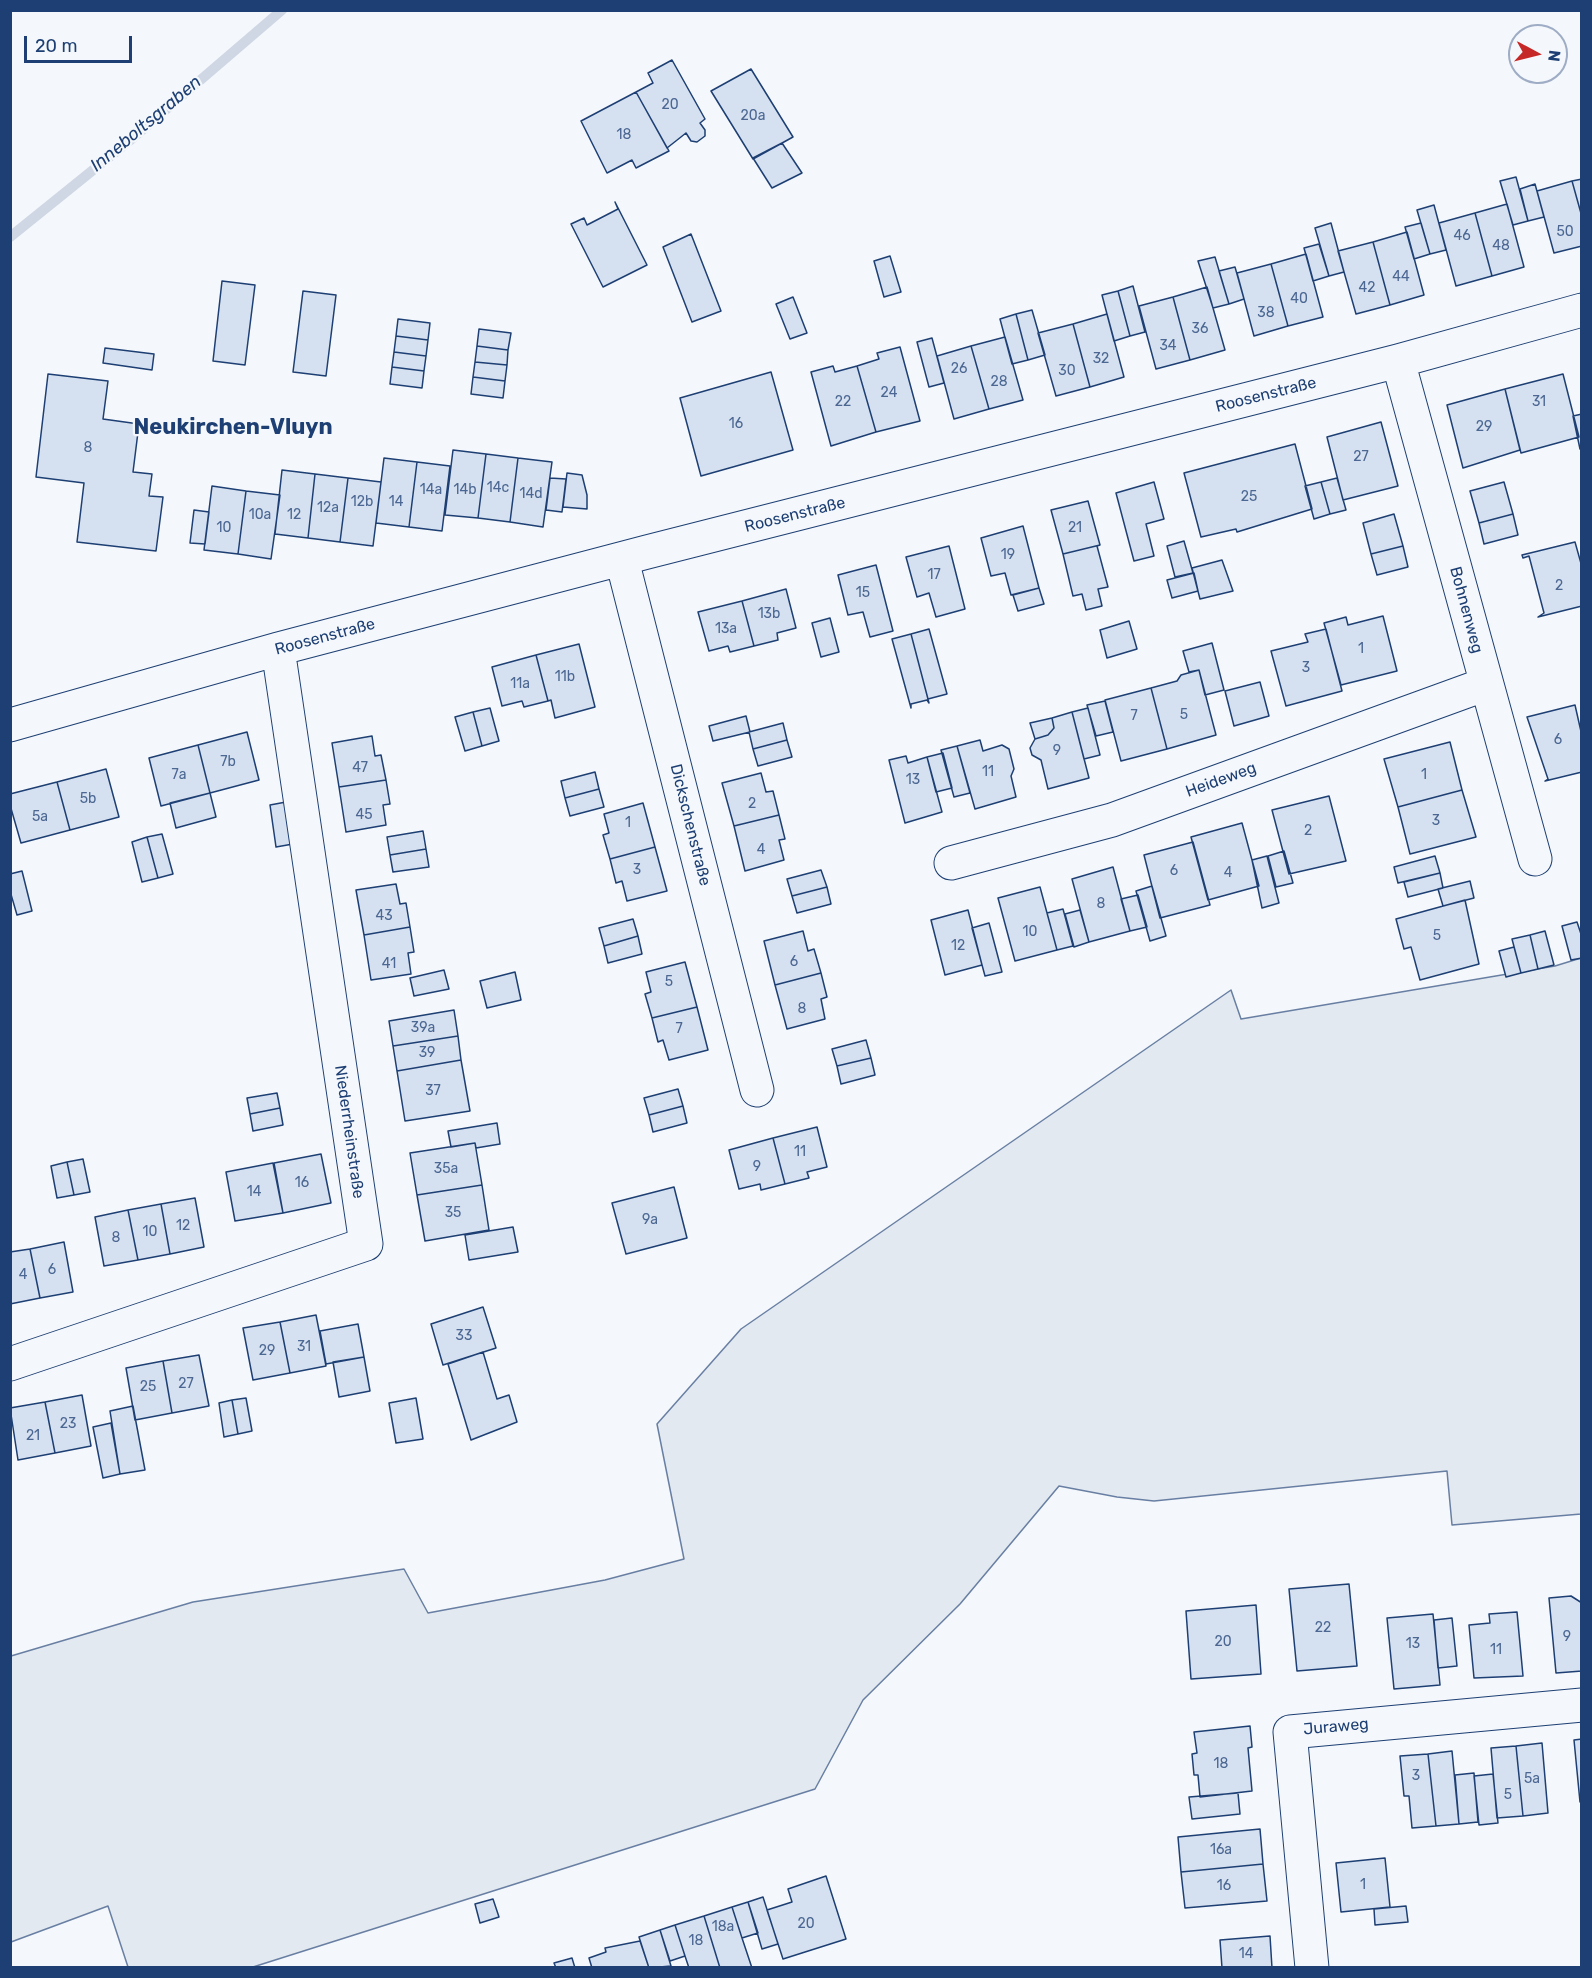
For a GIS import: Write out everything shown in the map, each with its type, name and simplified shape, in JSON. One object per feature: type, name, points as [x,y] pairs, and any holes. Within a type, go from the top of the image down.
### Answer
[{"type":"street","name":"Roosenstraße","points":[[10,725],[278,649],[1398,361],[1581,310]]},
{"type":"street","name":"Bohnenweg","points":[[1398,361],[1535,859]]},
{"type":"street","name":"Dickschenstraße","points":[[622,560],[757,1090]]},
{"type":"street","name":"Niederrheinstraße","points":[[10,1364],[366,1244],[278,649]]},
{"type":"street","name":"Heideweg","points":[[951,863],[1112,820],[1486,684]]},
{"type":"street","name":"Juraweg","points":[[1312,1968],[1290,1731],[1581,1705]]},
{"type":"shaded area","points":[[1581,958],[1581,1514],[1452,1525],[1447,1471],[1154,1501],[1117,1497],[1059,1486],[960,1604],[863,1700],[815,1789],[253,1967],[128,1967],[108,1906],[11,1942],[11,1656],[193,1602],[404,1569],[428,1613],[605,1580],[684,1559],[657,1424],[741,1329],[1231,990],[1241,1019],[1555,966]]},
{"type":"building","points":[[672,60],[705,119],[700,123],[705,130],[705,136],[697,142],[691,141],[686,133],[667,148],[636,92],[653,83],[648,73]]},
{"type":"building","points":[[751,69],[793,137],[753,159],[711,91]]},
{"type":"building","points":[[636,92],[669,151],[636,168],[632,160],[607,173],[581,121]]},
{"type":"building","points":[[782,143],[802,173],[772,188],[753,158]]},
{"type":"building","points":[[1516,177],[1528,221],[1513,225],[1500,181]]},
{"type":"building","points":[[1582,179],[1582,217],[1572,181]]},
{"type":"building","points":[[1572,181],[1582,217],[1582,246],[1554,253],[1537,191]]},
{"type":"building","points":[[1535,184],[1544,217],[1528,221],[1520,189]]},
{"type":"building","points":[[615,202],[647,265],[603,287],[571,224],[584,218],[587,225],[618,209]]},
{"type":"building","points":[[1507,204],[1524,267],[1492,276],[1475,213]]},
{"type":"building","points":[[1434,205],[1446,250],[1430,254],[1417,210]]},
{"type":"building","points":[[1475,213],[1492,276],[1456,286],[1439,223]]},
{"type":"building","points":[[1331,223],[1344,272],[1329,276],[1315,228]]},
{"type":"building","points":[[1421,223],[1430,254],[1414,259],[1405,227]]},
{"type":"building","points":[[1407,232],[1424,295],[1390,305],[1373,242]]},
{"type":"building","points":[[691,234],[721,311],[692,322],[663,247]]},
{"type":"building","points":[[1373,242],[1390,305],[1356,314],[1338,251]]},
{"type":"building","points":[[1319,244],[1329,276],[1313,281],[1304,248]]},
{"type":"building","points":[[1306,254],[1323,317],[1288,326],[1271,264]]},
{"type":"building","points":[[890,256],[901,292],[884,297],[874,261]]},
{"type":"building","points":[[1215,257],[1229,304],[1213,308],[1198,261]]},
{"type":"building","points":[[1271,264],[1288,326],[1254,336],[1237,273]]},
{"type":"building","points":[[1235,267],[1244,299],[1229,304],[1219,271]]},
{"type":"building","points":[[222,281],[255,285],[245,365],[213,361]]},
{"type":"building","points":[[1133,286],[1145,332],[1130,336],[1118,291]]},
{"type":"building","points":[[1207,287],[1225,350],[1190,360],[1173,297]]},
{"type":"building","points":[[303,291],[336,295],[326,376],[293,372]]},
{"type":"building","points":[[1118,291],[1130,336],[1114,341],[1102,295]]},
{"type":"building","points":[[793,297],[807,333],[790,339],[776,304]]},
{"type":"building","points":[[1173,297],[1190,360],[1156,369],[1139,306]]},
{"type":"building","points":[[1032,310],[1045,355],[1028,360],[1016,314]]},
{"type":"building","points":[[1016,314],[1028,360],[1012,364],[1000,319]]},
{"type":"building","points":[[1107,314],[1124,377],[1090,387],[1073,324]]},
{"type":"building","points":[[398,319],[430,323],[428,340],[396,336]]},
{"type":"building","points":[[1073,324],[1090,387],[1056,396],[1038,333]]},
{"type":"building","points":[[479,329],[511,333],[508,350],[477,346]]},
{"type":"building","points":[[396,336],[428,340],[426,356],[394,352]]},
{"type":"building","points":[[1005,337],[1023,400],[989,409],[971,346]]},
{"type":"building","points":[[932,338],[944,383],[929,387],[917,342]]},
{"type":"building","points":[[477,346],[508,350],[507,365],[475,362]]},
{"type":"building","points":[[971,346],[989,409],[954,419],[937,356]]},
{"type":"building","points":[[900,347],[920,421],[876,432],[857,366],[879,359],[877,353]]},
{"type":"building","points":[[105,348],[154,354],[152,370],[103,363]]},
{"type":"building","points":[[394,352],[426,356],[424,371],[392,367]]},
{"type":"building","points":[[475,362],[507,365],[505,381],[473,377]]},
{"type":"building","points":[[833,366],[835,372],[857,366],[876,432],[831,446],[811,372]]},
{"type":"building","points":[[392,367],[424,371],[422,388],[390,384]]},
{"type":"building","points":[[771,372],[793,450],[701,476],[680,398]]},
{"type":"building","points":[[48,374],[108,381],[103,419],[139,424],[133,472],[152,474],[149,496],[163,497],[156,551],[77,542],[84,483],[36,477]]},
{"type":"building","points":[[1563,374],[1579,437],[1521,453],[1505,389]]},
{"type":"building","points":[[473,377],[505,381],[503,398],[471,394]]},
{"type":"building","points":[[1505,389],[1520,450],[1463,468],[1447,405]]},
{"type":"building","points":[[1582,414],[1582,449],[1580,449],[1573,416]]},
{"type":"building","points":[[1381,422],[1398,486],[1343,500],[1327,437]]},
{"type":"building","points":[[1295,444],[1312,509],[1237,532],[1236,529],[1201,537],[1184,473]]},
{"type":"building","points":[[453,450],[486,454],[478,518],[445,515]]},
{"type":"building","points":[[486,454],[518,458],[510,522],[478,518]]},
{"type":"building","points":[[384,458],[417,462],[409,527],[376,523]]},
{"type":"building","points":[[518,458],[552,462],[543,527],[510,522]]},
{"type":"building","points":[[417,462],[450,466],[442,531],[409,527]]},
{"type":"building","points":[[282,470],[315,474],[308,538],[275,534]]},
{"type":"building","points":[[567,473],[582,475],[587,495],[587,509],[563,507]]},
{"type":"building","points":[[315,474],[348,478],[340,542],[308,538]]},
{"type":"building","points":[[348,478],[381,482],[373,546],[340,542]]},
{"type":"building","points":[[550,478],[566,479],[562,512],[546,510]]},
{"type":"building","points":[[1337,478],[1346,510],[1330,514],[1321,482]]},
{"type":"building","points":[[1154,482],[1164,519],[1146,524],[1154,556],[1134,561],[1116,493]]},
{"type":"building","points":[[1321,482],[1330,514],[1314,519],[1305,486]]},
{"type":"building","points":[[1504,482],[1513,514],[1479,523],[1470,491]]},
{"type":"building","points":[[212,486],[246,491],[238,554],[204,550]]},
{"type":"building","points":[[246,491],[280,495],[271,559],[238,554]]},
{"type":"building","points":[[1088,501],[1100,545],[1063,554],[1051,510]]},
{"type":"building","points":[[194,510],[209,512],[205,544],[190,543]]},
{"type":"building","points":[[1394,514],[1403,546],[1371,554],[1363,523]]},
{"type":"building","points":[[1513,514],[1518,535],[1484,544],[1479,523]]},
{"type":"building","points":[[1023,526],[1039,588],[1011,595],[1005,573],[991,576],[981,538]]},
{"type":"building","points":[[1184,541],[1193,573],[1175,577],[1167,546]]},
{"type":"building","points":[[1575,542],[1582,567],[1582,606],[1538,617],[1544,613],[1529,556],[1523,558],[1522,555]]},
{"type":"building","points":[[1100,545],[1097,546],[1108,587],[1098,589],[1102,606],[1086,610],[1082,594],[1073,596],[1063,554]]},
{"type":"building","points":[[949,546],[965,609],[936,617],[929,593],[917,597],[906,557]]},
{"type":"building","points":[[1403,546],[1408,567],[1377,575],[1371,554]]},
{"type":"building","points":[[1222,560],[1233,591],[1200,599],[1192,568]]},
{"type":"building","points":[[876,565],[893,631],[870,637],[863,612],[848,615],[838,575]]},
{"type":"building","points":[[1194,573],[1198,591],[1172,598],[1167,580]]},
{"type":"building","points":[[1039,588],[1044,604],[1018,611],[1013,595]]},
{"type":"building","points":[[786,589],[796,628],[777,633],[778,640],[754,646],[742,601]]},
{"type":"building","points":[[742,601],[754,646],[730,652],[728,646],[709,651],[698,612]]},
{"type":"building","points":[[1383,616],[1397,671],[1341,685],[1324,623],[1346,617],[1348,625]]},
{"type":"building","points":[[830,618],[839,652],[821,657],[812,623]]},
{"type":"building","points":[[1129,621],[1137,649],[1107,658],[1100,630]]},
{"type":"building","points":[[929,629],[947,694],[928,699],[911,634]]},
{"type":"building","points":[[1326,629],[1342,691],[1286,706],[1271,651],[1308,642],[1305,634]]},
{"type":"building","points":[[911,634],[929,703],[927,700],[911,704],[911,708],[892,639]]},
{"type":"building","points":[[1212,643],[1224,690],[1205,695],[1199,670],[1189,672],[1183,651]]},
{"type":"building","points":[[579,644],[595,707],[555,718],[536,655]]},
{"type":"building","points":[[536,655],[548,701],[524,707],[522,701],[502,706],[492,667]]},
{"type":"building","points":[[1199,670],[1216,735],[1167,749],[1151,688],[1177,681],[1181,675]]},
{"type":"building","points":[[1260,682],[1269,716],[1234,726],[1225,691]]},
{"type":"building","points":[[1151,688],[1167,749],[1121,761],[1105,700]]},
{"type":"building","points":[[1105,701],[1113,732],[1096,736],[1087,705]]},
{"type":"building","points":[[1575,705],[1582,736],[1582,772],[1545,781],[1548,779],[1527,717]]},
{"type":"building","points":[[490,708],[499,741],[482,746],[473,712]]},
{"type":"building","points":[[1088,708],[1100,755],[1084,759],[1072,712]]},
{"type":"building","points":[[473,712],[482,746],[465,751],[455,717]]},
{"type":"building","points":[[1072,712],[1089,778],[1048,789],[1041,760],[1032,755],[1030,748],[1035,739],[1048,735],[1054,728],[1052,718]]},
{"type":"building","points":[[746,716],[750,732],[713,741],[709,726]]},
{"type":"building","points":[[1052,718],[1054,728],[1048,735],[1035,739],[1030,723]]},
{"type":"building","points":[[783,723],[787,740],[753,749],[749,732]]},
{"type":"building","points":[[247,732],[259,780],[210,793],[198,745]]},
{"type":"building","points":[[372,736],[375,756],[381,755],[386,780],[339,787],[332,743]]},
{"type":"building","points":[[787,740],[792,757],[758,766],[753,749]]},
{"type":"building","points":[[980,740],[983,751],[1002,745],[1009,749],[1014,769],[1011,776],[1016,797],[975,809],[957,746]]},
{"type":"building","points":[[1450,742],[1462,790],[1398,807],[1384,759]]},
{"type":"building","points":[[198,745],[210,793],[161,806],[149,758]]},
{"type":"building","points":[[957,746],[970,793],[954,797],[941,750]]},
{"type":"building","points":[[943,753],[952,788],[936,792],[927,757]]},
{"type":"building","points":[[906,756],[908,763],[927,757],[942,812],[905,823],[889,760]]},
{"type":"building","points":[[106,769],[119,817],[70,830],[57,782]]},
{"type":"building","points":[[595,772],[599,789],[565,798],[561,781]]},
{"type":"building","points":[[761,773],[766,792],[773,791],[779,815],[734,826],[722,783]]},
{"type":"building","points":[[386,780],[390,804],[383,805],[386,825],[346,832],[339,787]]},
{"type":"building","points":[[57,782],[70,830],[21,843],[10,805],[10,794]]},
{"type":"building","points":[[599,789],[604,807],[570,816],[565,798]]},
{"type":"building","points":[[1462,790],[1476,837],[1410,854],[1398,807]]},
{"type":"building","points":[[210,793],[216,817],[176,828],[170,803]]},
{"type":"building","points":[[1329,796],[1346,861],[1289,874],[1272,810]]},
{"type":"building","points":[[286,802],[293,844],[276,847],[270,805]]},
{"type":"building","points":[[643,803],[655,847],[610,859],[603,835],[609,833],[604,814]]},
{"type":"building","points":[[779,815],[785,839],[779,840],[784,860],[745,871],[734,826]]},
{"type":"building","points":[[1242,823],[1259,886],[1208,900],[1191,837]]},
{"type":"building","points":[[423,831],[426,849],[390,855],[387,837]]},
{"type":"building","points":[[162,834],[173,874],[158,878],[147,837]]},
{"type":"building","points":[[147,837],[158,878],[142,882],[132,842]]},
{"type":"building","points":[[1193,842],[1210,905],[1160,918],[1144,855]]},
{"type":"building","points":[[655,847],[667,891],[627,901],[622,881],[616,883],[610,859]]},
{"type":"building","points":[[426,849],[429,867],[393,872],[390,855]]},
{"type":"building","points":[[1284,851],[1293,883],[1276,887],[1268,856]]},
{"type":"building","points":[[1267,856],[1279,903],[1262,908],[1252,860]]},
{"type":"building","points":[[1435,856],[1440,873],[1398,883],[1394,867]]},
{"type":"building","points":[[1113,867],[1130,931],[1089,942],[1072,879]]},
{"type":"building","points":[[821,870],[827,887],[792,896],[787,879]]},
{"type":"building","points":[[22,871],[32,911],[17,915],[10,891],[10,874]]},
{"type":"building","points":[[1440,873],[1443,888],[1408,897],[1404,882]]},
{"type":"building","points":[[1470,881],[1474,898],[1443,906],[1438,889]]},
{"type":"building","points":[[396,884],[400,904],[406,903],[410,927],[364,935],[356,890]]},
{"type":"building","points":[[1152,886],[1166,936],[1150,941],[1136,891]]},
{"type":"building","points":[[827,887],[831,904],[797,913],[792,896]]},
{"type":"building","points":[[1040,887],[1057,950],[1015,961],[998,898]]},
{"type":"building","points":[[1138,895],[1147,927],[1130,931],[1121,899]]},
{"type":"building","points":[[1465,900],[1479,964],[1420,980],[1411,947],[1404,949],[1396,919]]},
{"type":"building","points":[[1063,909],[1073,946],[1057,950],[1047,913]]},
{"type":"building","points":[[968,910],[982,965],[945,975],[931,920]]},
{"type":"building","points":[[1080,910],[1089,942],[1074,947],[1065,914]]},
{"type":"building","points":[[633,919],[638,936],[604,946],[599,928]]},
{"type":"building","points":[[1577,922],[1582,937],[1582,958],[1571,960],[1562,926]]},
{"type":"building","points":[[989,923],[1002,972],[985,976],[972,928]]},
{"type":"building","points":[[410,927],[414,952],[408,953],[411,974],[371,980],[364,935]]},
{"type":"building","points":[[803,931],[808,951],[814,949],[821,973],[775,985],[764,941]]},
{"type":"building","points":[[1545,931],[1554,965],[1538,969],[1530,935]]},
{"type":"building","points":[[1530,935],[1538,969],[1521,973],[1512,939]]},
{"type":"building","points":[[638,936],[642,954],[608,963],[604,946]]},
{"type":"building","points":[[1514,947],[1521,973],[1506,977],[1499,951]]},
{"type":"building","points":[[685,962],[697,1007],[652,1018],[645,994],[651,992],[646,972]]},
{"type":"building","points":[[444,970],[449,989],[414,996],[410,978]]},
{"type":"building","points":[[515,972],[521,1000],[487,1008],[480,981]]},
{"type":"building","points":[[821,973],[827,997],[821,999],[825,1019],[787,1029],[775,985]]},
{"type":"building","points":[[697,1007],[708,1050],[669,1060],[663,1040],[658,1042],[652,1018]]},
{"type":"building","points":[[454,1010],[458,1036],[393,1046],[389,1021]]},
{"type":"building","points":[[458,1036],[461,1060],[397,1071],[393,1046]]},
{"type":"building","points":[[866,1040],[871,1058],[837,1066],[832,1049]]},
{"type":"building","points":[[871,1058],[875,1075],[841,1084],[837,1066]]},
{"type":"building","points":[[461,1060],[470,1111],[405,1121],[397,1071]]},
{"type":"building","points":[[678,1089],[683,1106],[649,1115],[644,1098]]},
{"type":"building","points":[[277,1093],[280,1108],[250,1114],[247,1098]]},
{"type":"building","points":[[683,1106],[687,1123],[653,1132],[649,1115]]},
{"type":"building","points":[[280,1108],[283,1125],[253,1131],[250,1114]]},
{"type":"building","points":[[497,1123],[500,1144],[476,1148],[475,1143],[451,1147],[448,1131]]},
{"type":"building","points":[[817,1127],[827,1167],[807,1172],[809,1178],[785,1184],[773,1138]]},
{"type":"building","points":[[773,1138],[785,1184],[761,1190],[760,1184],[739,1189],[729,1150]]},
{"type":"building","points":[[475,1143],[482,1185],[417,1195],[410,1153]]},
{"type":"building","points":[[321,1154],[331,1203],[283,1213],[274,1163]]},
{"type":"building","points":[[83,1159],[90,1192],[74,1195],[67,1162]]},
{"type":"building","points":[[67,1162],[74,1195],[57,1198],[51,1166]]},
{"type":"building","points":[[273,1163],[283,1213],[235,1221],[226,1172]]},
{"type":"building","points":[[482,1185],[489,1230],[425,1241],[417,1195]]},
{"type":"building","points":[[674,1187],[687,1238],[626,1254],[612,1203]]},
{"type":"building","points":[[195,1198],[204,1247],[170,1254],[161,1204]]},
{"type":"building","points":[[161,1204],[170,1254],[138,1260],[128,1210]]},
{"type":"building","points":[[128,1210],[138,1260],[104,1266],[95,1217]]},
{"type":"building","points":[[513,1227],[518,1252],[469,1260],[465,1235]]},
{"type":"building","points":[[64,1242],[73,1292],[40,1298],[30,1249]]},
{"type":"building","points":[[30,1249],[40,1298],[10,1304],[10,1252]]},
{"type":"building","points":[[483,1307],[496,1348],[443,1365],[431,1324]]},
{"type":"building","points":[[316,1315],[326,1366],[290,1373],[280,1322]]},
{"type":"building","points":[[280,1322],[290,1373],[253,1380],[243,1328]]},
{"type":"building","points":[[358,1324],[364,1357],[326,1364],[320,1331]]},
{"type":"building","points":[[483,1352],[497,1399],[509,1395],[517,1422],[471,1440],[448,1364]]},
{"type":"building","points":[[199,1355],[209,1406],[172,1413],[163,1361]]},
{"type":"building","points":[[364,1357],[370,1391],[339,1397],[333,1362]]},
{"type":"building","points":[[163,1361],[172,1413],[135,1420],[126,1368]]},
{"type":"building","points":[[82,1395],[91,1446],[55,1453],[45,1402]]},
{"type":"building","points":[[246,1398],[252,1431],[238,1434],[232,1400]]},
{"type":"building","points":[[416,1398],[423,1439],[396,1443],[389,1403]]},
{"type":"building","points":[[232,1400],[238,1434],[224,1437],[219,1403]]},
{"type":"building","points":[[45,1402],[55,1453],[18,1460],[10,1408]]},
{"type":"building","points":[[133,1406],[145,1470],[120,1474],[110,1411]]},
{"type":"building","points":[[111,1423],[120,1474],[103,1478],[93,1427]]},
{"type":"building","points":[[1349,1584],[1357,1666],[1297,1671],[1289,1589]]},
{"type":"building","points":[[1571,1596],[1582,1603],[1582,1671],[1556,1673],[1549,1598]]},
{"type":"building","points":[[1256,1605],[1261,1674],[1191,1679],[1186,1611]]},
{"type":"building","points":[[1517,1612],[1523,1676],[1474,1678],[1469,1625],[1490,1623],[1489,1614]]},
{"type":"building","points":[[1433,1614],[1440,1685],[1394,1689],[1387,1618]]},
{"type":"building","points":[[1452,1618],[1457,1666],[1438,1668],[1434,1620]]},
{"type":"building","points":[[1250,1726],[1252,1747],[1248,1748],[1252,1791],[1200,1797],[1198,1775],[1194,1775],[1192,1754],[1197,1753],[1194,1732]]},
{"type":"building","points":[[1582,1739],[1582,1802],[1580,1802],[1574,1740]]},
{"type":"building","points":[[1542,1743],[1548,1813],[1523,1816],[1516,1746]]},
{"type":"building","points":[[1516,1746],[1523,1816],[1497,1818],[1491,1748]]},
{"type":"building","points":[[1452,1751],[1459,1824],[1436,1826],[1428,1754]]},
{"type":"building","points":[[1428,1754],[1436,1826],[1412,1828],[1409,1796],[1404,1796],[1400,1756]]},
{"type":"building","points":[[1474,1773],[1478,1822],[1459,1824],[1455,1775]]},
{"type":"building","points":[[1493,1774],[1498,1823],[1479,1825],[1474,1776]]},
{"type":"building","points":[[1238,1793],[1240,1814],[1192,1819],[1189,1797]]},
{"type":"building","points":[[1260,1829],[1263,1864],[1181,1872],[1178,1837]]},
{"type":"building","points":[[1385,1858],[1390,1907],[1341,1912],[1336,1863]]},
{"type":"building","points":[[1263,1864],[1267,1901],[1185,1908],[1181,1872]]},
{"type":"building","points":[[826,1876],[846,1939],[783,1959],[767,1910],[792,1902],[788,1889]]},
{"type":"building","points":[[763,1897],[778,1944],[762,1949],[748,1902]]},
{"type":"building","points":[[493,1899],[499,1917],[480,1923],[475,1904]]},
{"type":"building","points":[[748,1902],[758,1933],[742,1938],[732,1907]]},
{"type":"building","points":[[1406,1906],[1408,1922],[1375,1925],[1374,1909]]},
{"type":"building","points":[[732,1907],[752,1968],[720,1968],[704,1916]]},
{"type":"building","points":[[704,1916],[720,1968],[689,1968],[675,1925]]},
{"type":"building","points":[[675,1925],[685,1956],[670,1961],[660,1930]]},
{"type":"building","points":[[660,1930],[671,1966],[649,1968],[639,1937]]},
{"type":"building","points":[[1270,1936],[1272,1968],[1222,1968],[1220,1940]]},
{"type":"building","points":[[640,1941],[649,1968],[592,1968],[589,1958],[606,1952],[605,1948]]},
{"type":"building","points":[[572,1958],[575,1968],[556,1968],[554,1963]]},
{"type":"waterway","name":"Inneboltsgraben","points":[[10,237],[134,137],[282,10]]},
{"type":"district","name":"Neukirchen-Vluyn","points":[[233,428]]}]
